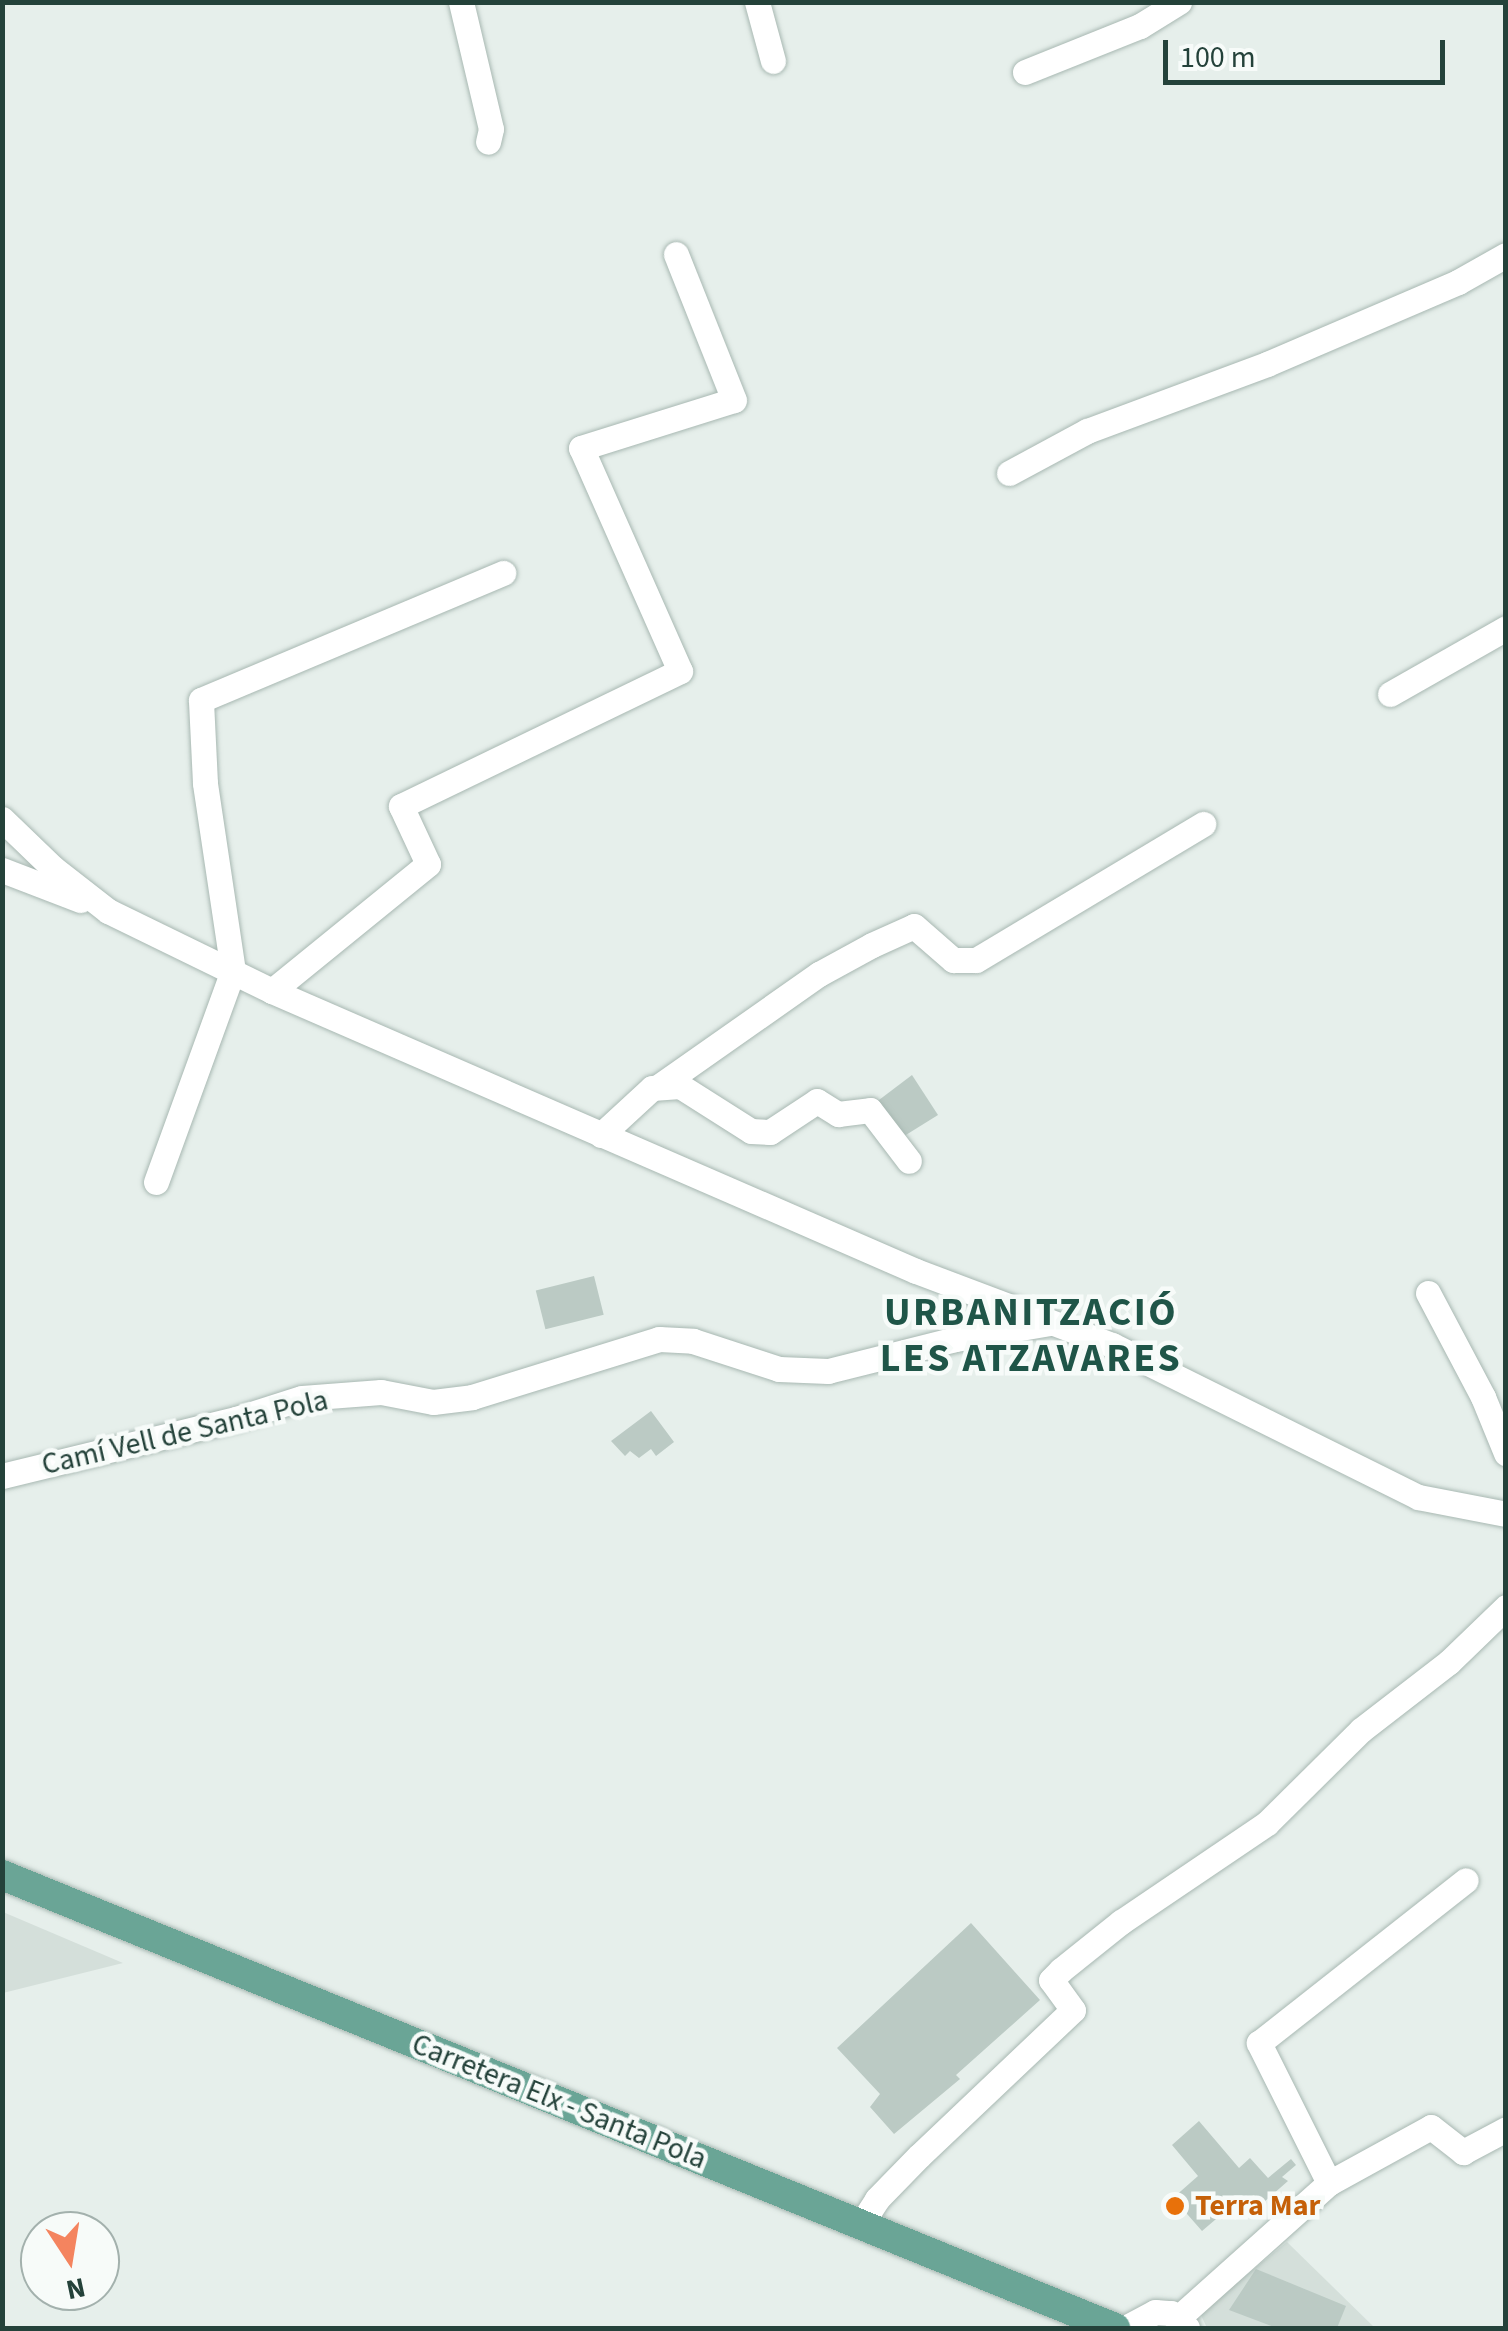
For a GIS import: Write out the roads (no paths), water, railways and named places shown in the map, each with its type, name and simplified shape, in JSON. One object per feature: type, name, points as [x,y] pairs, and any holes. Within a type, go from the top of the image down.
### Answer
[{"type":"main road","name":"Carretera Elx - Santa Pola","points":[[2,1875],[1115,2328]]},
{"type":"main road","name":"Carretera Elx - Santa Pola","points":[[2,1894],[496,2090],[1074,2328]]},
{"type":"street","points":[[461,2],[491,129],[488,142]]},
{"type":"street","points":[[757,2],[772,61]]},
{"type":"street","points":[[1025,72],[1140,26],[1179,2]]},
{"type":"street","points":[[272,991],[428,864],[401,806],[680,672],[580,448],[734,400],[676,254]]},
{"type":"street","points":[[1008,473],[1086,431],[1267,364],[1458,282],[1506,255]]},
{"type":"street","points":[[156,1182],[233,971],[205,783],[201,700],[503,574]]},
{"type":"street","points":[[1390,694],[1506,628]]},
{"type":"street","points":[[2,819],[108,911]]},
{"type":"street","points":[[600,1135],[626,1109],[819,974],[872,944],[914,926],[953,960],[976,960],[1203,824]]},
{"type":"street","points":[[2,870],[108,911],[272,991],[600,1135],[1050,1323]]},
{"type":"street","points":[[658,1088],[680,1086],[751,1131],[770,1132],[817,1100],[838,1114],[870,1110],[909,1161]]},
{"type":"street","points":[[1428,1293],[1483,1397],[1506,1453]]},
{"type":"street","name":"Camí Vell de Santa Pola","points":[[2,1476],[236,1420],[302,1398],[381,1392],[433,1402],[472,1397],[659,1339],[693,1341],[779,1369],[828,1372],[954,1339],[1050,1323],[1112,1345],[1418,1498],[1506,1514]]},
{"type":"street","points":[[862,2224],[876,2199],[1073,2010],[1051,1980],[1061,1970],[1120,1922],[1267,1823],[1361,1730],[1449,1662],[1506,1607]]},
{"type":"street","points":[[1329,2183],[1259,2043],[1466,1880]]},
{"type":"street","points":[[1125,2328],[1155,2312],[1182,2323],[1329,2183],[1430,2127],[1462,2152],[1506,2129]]},
{"type":"place","name":"Terra Mar","points":[[1175,2206]]},
{"type":"district","name":"URBANITZACIÓ LES ATZAVARES","points":[[1031,1336]]}]
